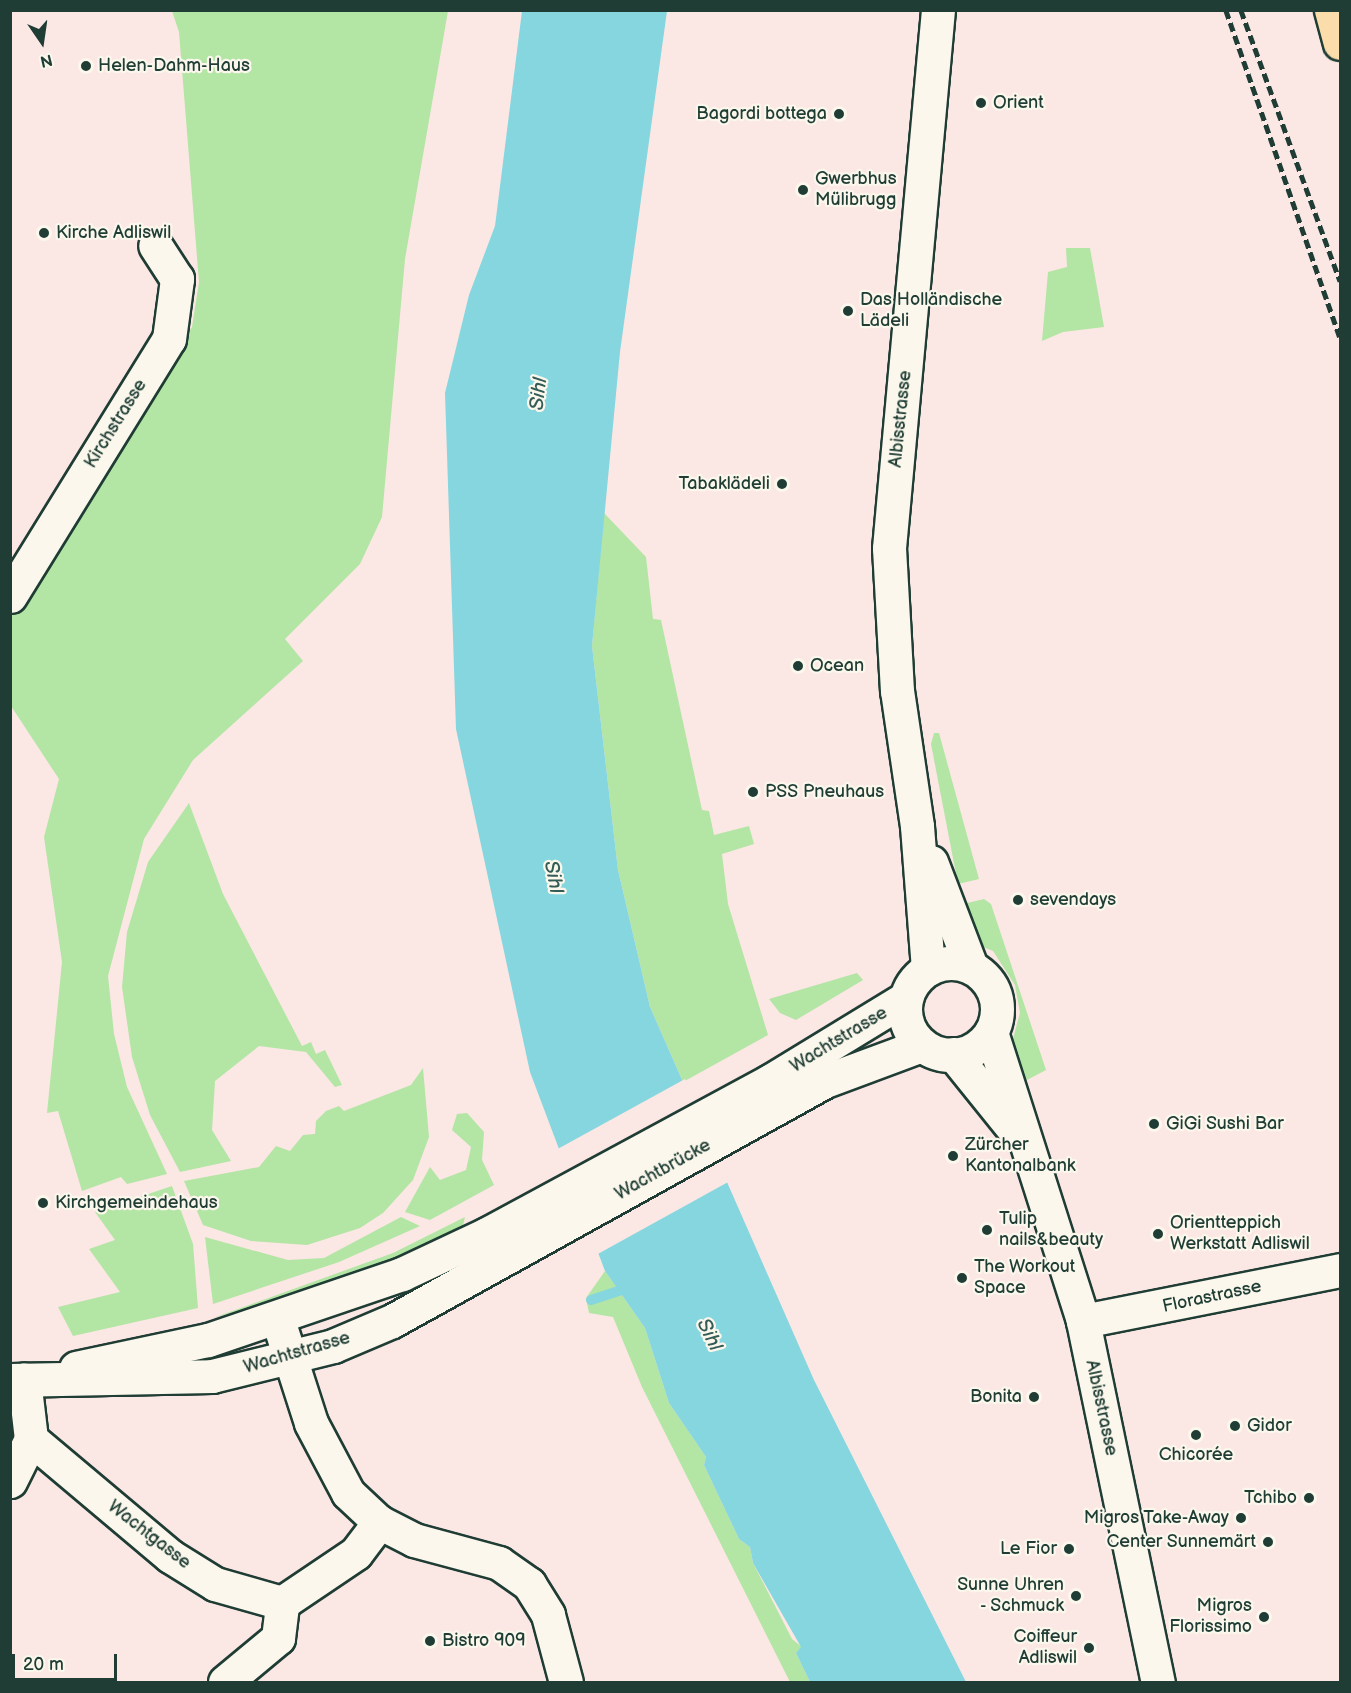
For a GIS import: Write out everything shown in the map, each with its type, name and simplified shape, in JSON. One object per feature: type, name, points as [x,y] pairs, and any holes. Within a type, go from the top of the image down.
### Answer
[{"type":"main road","name":"Albisstrasse","points":[[928,969],[917,826],[897,691],[889,549],[938,10]]},
{"type":"main road","points":[[1331,10],[1341,43]]},
{"type":"main road","name":"Kirchstrasse","points":[[10,596],[169,339],[177,279],[155,245]]},
{"type":"main road","name":"Albisstrasse","points":[[917,826],[971,967]]},
{"type":"main road","points":[[949,963],[971,967],[995,995],[991,1032],[975,1048],[953,1054],[922,1045],[906,1019],[906,998],[928,969],[949,963]]},
{"type":"main road","name":"Wachtstrasse","points":[[775,1093],[906,998]]},
{"type":"main road","name":"Albisstrasse","points":[[991,1032],[1022,1140],[1083,1321],[1158,1683]]},
{"type":"main road","name":"Wachtstrasse","points":[[775,1093],[922,1045]]},
{"type":"main road","name":"Albisstrasse","points":[[953,1054],[1022,1140]]},
{"type":"main road","name":"Wachtbrücke","points":[[541,1221],[775,1093]]},
{"type":"main road","name":"Wachtstrasse","points":[[17,1380],[278,1320],[541,1221]]},
{"type":"main road","name":"Wachtstrasse","points":[[17,1380],[123,1382],[212,1376],[291,1359],[392,1321],[541,1221]]},
{"type":"main road","name":"Florastrasse","points":[[1083,1321],[1341,1270]]},
{"type":"main road","points":[[278,1320],[327,1459],[348,1493],[379,1522],[414,1540],[499,1563],[529,1584],[548,1615],[566,1683]]},
{"type":"main road","points":[[10,1481],[31,1439],[17,1380]]},
{"type":"main road","name":"Wachtgasse","points":[[31,1439],[170,1556],[215,1584],[282,1603]]},
{"type":"main road","points":[[225,1683],[278,1638],[282,1603],[356,1553],[379,1522]]},
{"type":"green space","points":[[172,11],[448,11],[405,259],[382,517],[360,564],[285,639],[303,661],[193,760],[144,839],[108,976],[114,1034],[127,1087],[167,1174],[127,1184],[121,1177],[82,1191],[58,1111],[47,1113],[62,962],[44,837],[59,779],[11,706],[10,617],[192,327],[199,282],[179,32]]},
{"type":"green space","points":[[1066,248],[1090,248],[1104,327],[1063,332],[1042,341],[1048,272],[1067,267]]},
{"type":"green space","points":[[604,513],[646,557],[653,619],[661,620],[702,810],[709,811],[714,835],[749,826],[754,844],[722,854],[728,904],[768,1035],[683,1082],[650,1007],[618,870],[592,646]]},
{"type":"green space","points":[[934,733],[939,733],[979,879],[958,884],[931,744]]},
{"type":"green space","points":[[189,803],[223,894],[302,1046],[311,1042],[316,1054],[325,1050],[342,1085],[335,1087],[306,1052],[259,1046],[215,1081],[212,1130],[231,1161],[180,1172],[150,1115],[132,1057],[122,987],[127,932],[148,862]]},
{"type":"green space","points":[[984,899],[991,904],[1046,1070],[1025,1081],[1011,1046],[1020,1013],[1015,985],[993,951],[976,944],[963,904]]},
{"type":"green space","points":[[857,973],[863,980],[796,1020],[780,1013],[769,999]]},
{"type":"green space","points":[[423,1068],[429,1137],[413,1180],[383,1213],[360,1228],[307,1245],[251,1241],[203,1225],[184,1181],[259,1167],[276,1146],[290,1151],[303,1135],[315,1134],[316,1121],[326,1111],[339,1106],[344,1111],[411,1085]]},
{"type":"green space","points":[[467,1113],[484,1132],[482,1160],[494,1185],[430,1220],[405,1212],[430,1167],[440,1180],[466,1170],[471,1147],[452,1130],[457,1114]]},
{"type":"green space","points":[[172,1186],[193,1244],[198,1308],[73,1336],[58,1307],[120,1292],[89,1249],[115,1240],[95,1212]]},
{"type":"green space","points":[[401,1217],[420,1226],[339,1262],[213,1304],[205,1237],[288,1260],[324,1258]]},
{"type":"green space","points":[[465,1217],[462,1229],[335,1284],[213,1318],[393,1253]]},
{"type":"green space","points":[[605,1271],[645,1328],[669,1403],[706,1457],[704,1465],[739,1539],[750,1547],[753,1563],[792,1639],[802,1647],[796,1653],[810,1682],[790,1682],[642,1387],[613,1317],[589,1313],[586,1298]]},
{"type":"water","name":"Sihl","points":[[522,11],[667,11],[620,352],[592,646],[618,870],[650,1007],[814,1380],[966,1682],[810,1682],[796,1653],[801,1647],[753,1563],[750,1547],[739,1539],[704,1465],[706,1457],[669,1403],[645,1328],[605,1271],[530,1072],[456,729],[445,393],[469,295],[495,226]]},
{"type":"pier","points":[[685,1079],[730,1181],[596,1255],[554,1151]]},
{"type":"waterway","points":[[591,1300],[634,1286]]},
{"type":"railway","points":[[1226,10],[1340,337]]},
{"type":"railway","points":[[1241,10],[1340,281]]},
{"type":"place","name":"Helen-Dahm-Haus","points":[[86,66]]},
{"type":"place","name":"Orient","points":[[981,103]]},
{"type":"place","name":"Bagordi bottega","points":[[839,114]]},
{"type":"place","name":"Gwerbhus Mülibrugg","points":[[803,190]]},
{"type":"place","name":"Kirche Adliswil","points":[[44,233]]},
{"type":"place","name":"Das Holländische Lädeli","points":[[848,311]]},
{"type":"place","name":"Tabaklädeli","points":[[782,484]]},
{"type":"place","name":"Ocean","points":[[798,666]]},
{"type":"place","name":"PSS Pneuhaus","points":[[753,792]]},
{"type":"place","name":"sevendays","points":[[1018,900]]},
{"type":"place","name":"GiGi Sushi Bar","points":[[1154,1124]]},
{"type":"place","name":"Zürcher Kantonalbank","points":[[953,1156]]},
{"type":"place","name":"Kirchgemeindehaus","points":[[43,1203]]},
{"type":"place","name":"Tulip nails&beauty","points":[[987,1230]]},
{"type":"place","name":"Orientteppich Werkstatt Adliswil","points":[[1158,1234]]},
{"type":"place","name":"The Workout Space","points":[[962,1278]]},
{"type":"place","name":"Bonita","points":[[1034,1397]]},
{"type":"place","name":"Gidor","points":[[1235,1426]]},
{"type":"place","name":"Chicorée","points":[[1196,1435]]},
{"type":"place","name":"Tchibo","points":[[1309,1498]]},
{"type":"place","name":"Migros Take-Away","points":[[1241,1518]]},
{"type":"place","name":"Center Sunnemärt","points":[[1268,1542]]},
{"type":"place","name":"Le Fior","points":[[1069,1549]]},
{"type":"place","name":"Sunne Uhren - Schmuck","points":[[1076,1596]]},
{"type":"place","name":"Migros Florissimo","points":[[1264,1617]]},
{"type":"place","name":"Bistro 909","points":[[430,1641]]},
{"type":"place","name":"Coiffeur Adliswil","points":[[1089,1648]]}]
